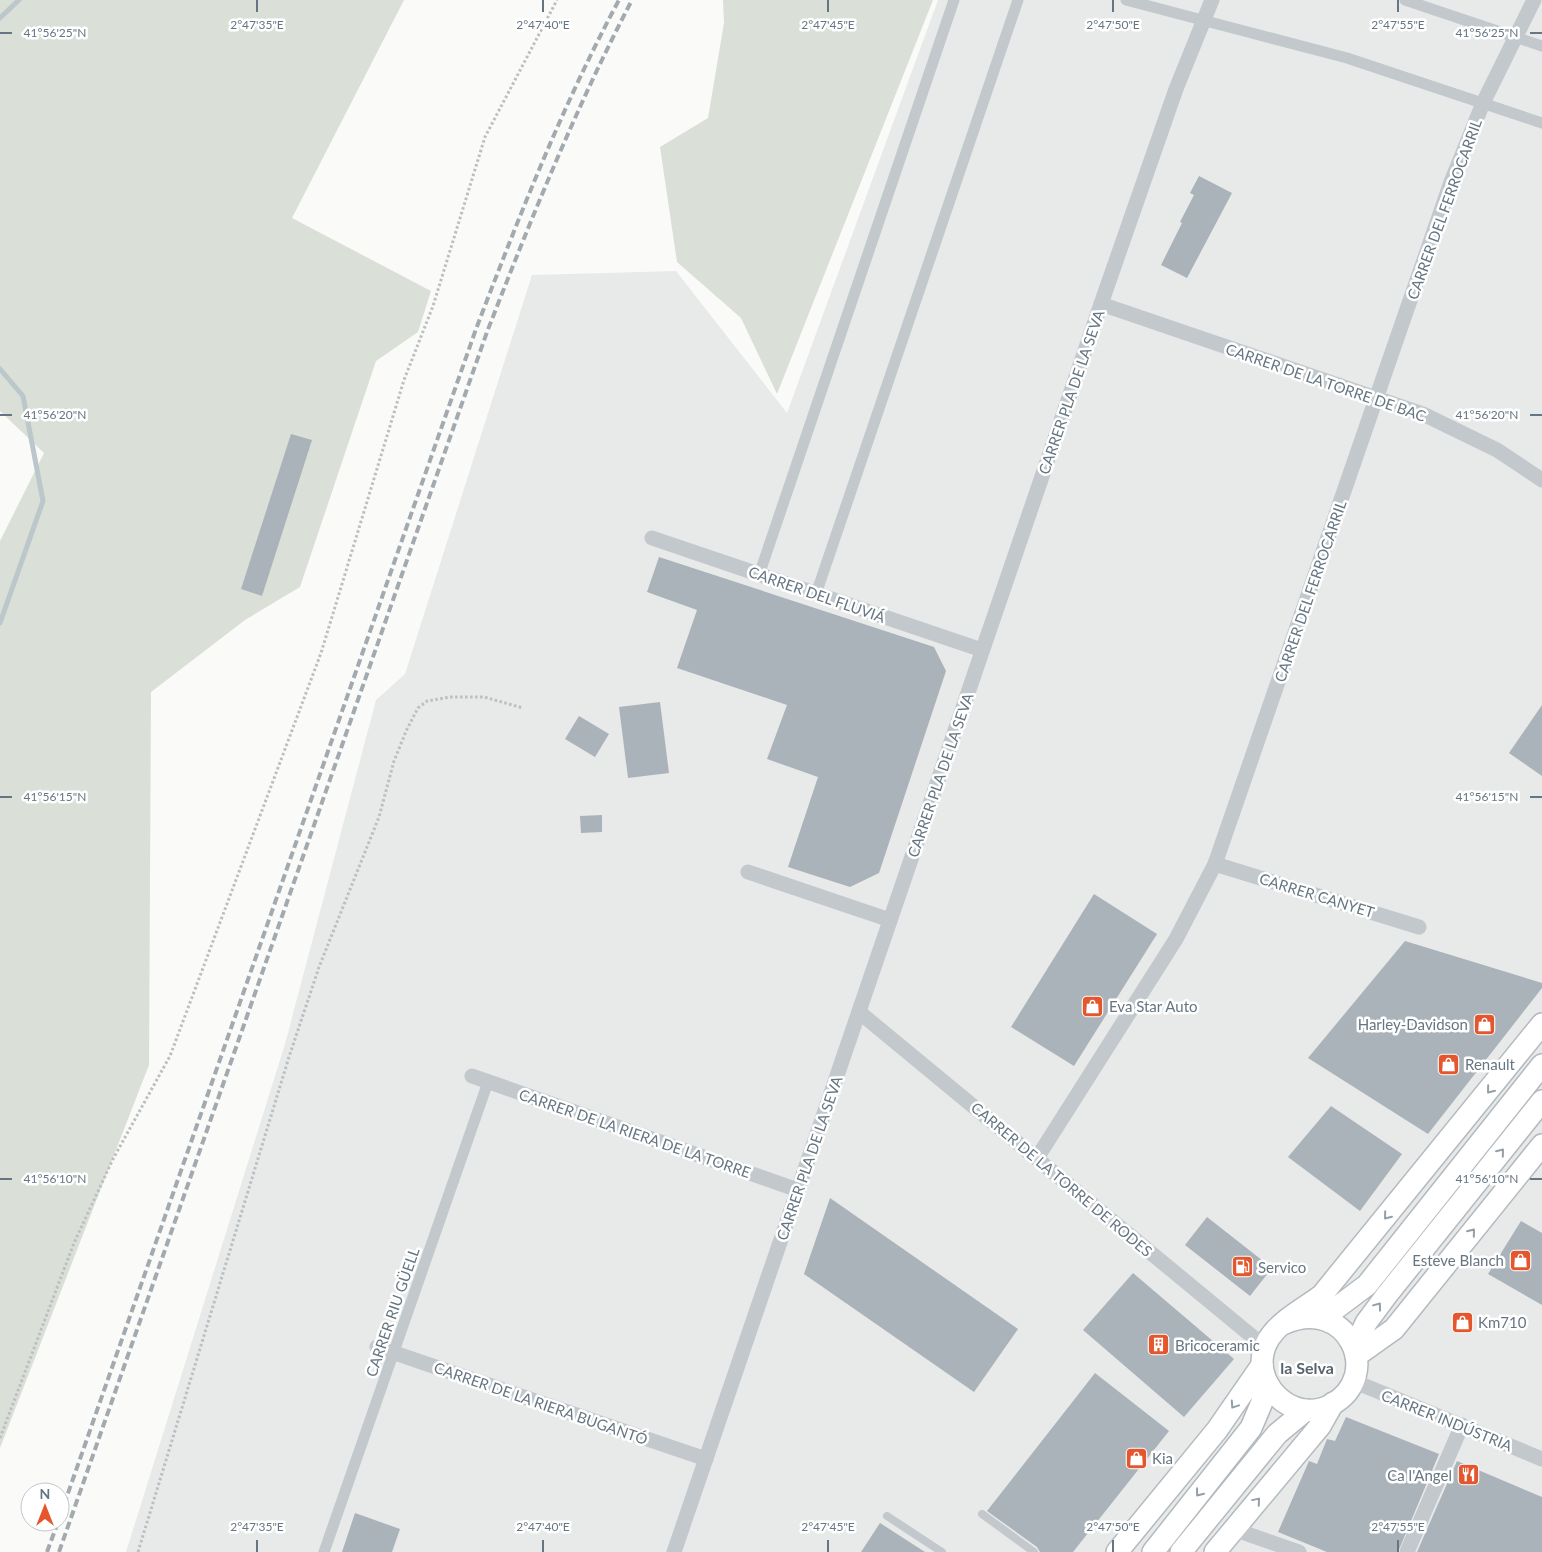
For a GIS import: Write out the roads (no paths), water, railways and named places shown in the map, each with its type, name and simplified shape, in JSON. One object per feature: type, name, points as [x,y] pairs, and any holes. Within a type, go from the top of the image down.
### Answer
[{"type":"main road","points":[[1118,1552],[1217,1430],[1263,1362],[1272,1334],[1322,1295],[1542,1024]]},
{"type":"main road","points":[[1323,1318],[1367,1285],[1542,1065]]},
{"type":"main road","points":[[1263,1362],[1267,1384],[1279,1399],[1287,1405],[1306,1410],[1320,1409],[1333,1403],[1345,1394],[1353,1381],[1355,1352],[1366,1323],[1542,1101]]},
{"type":"main road","points":[[1355,1352],[1394,1330],[1542,1145]]},
{"type":"main road","points":[[1283,1324],[1296,1318],[1309,1316],[1323,1318],[1342,1329],[1355,1352]]},
{"type":"main road","points":[[1153,1552],[1251,1428],[1262,1402],[1263,1362]]},
{"type":"main road","points":[[1215,1552],[1320,1426],[1333,1403]]},
{"type":"main road","points":[[1181,1552],[1277,1434],[1306,1410]]},
{"type":"street","points":[[759,575],[954,0]]},
{"type":"street","points":[[816,594],[1018,0]]},
{"type":"street","points":[[1126,0],[1347,58],[1542,123]]},
{"type":"street","name":"CARRER PLA DE LA SEVA","points":[[674,1552],[1101,304],[1176,89],[1212,0]]},
{"type":"street","points":[[1405,0],[1542,46]]},
{"type":"street","name":"CARRER DEL FERROCARRIL","points":[[1037,1158],[1176,939],[1215,864],[1451,182],[1483,103],[1514,36],[1534,0]]},
{"type":"street","name":"CARRER DE LA TORRE DE BAC","points":[[1101,304],[1423,414],[1497,450],[1542,480]]},
{"type":"street","name":"CARRER DEL FLUVIÁ","points":[[652,538],[982,650]]},
{"type":"street","name":"CARRER CANYET","points":[[1215,864],[1419,927]]},
{"type":"street","points":[[748,872],[890,920]]},
{"type":"street","name":"CARRER DE LA TORRE DE RODES","points":[[859,1012],[1037,1158],[1263,1362]]},
{"type":"street","name":"CARRER DE LA RIERA DE LA TORRE","points":[[472,1076],[798,1190]]},
{"type":"street","name":"CARRER RIU GÜELL","points":[[324,1552],[488,1082]]},
{"type":"street","name":"CARRER DE LA RIERA BUGANTÓ","points":[[377,1347],[706,1459]]},
{"type":"street","name":"CARRER INDÚSTRIA","points":[[1353,1381],[1542,1459]]},
{"type":"street","points":[[1407,1552],[1462,1425]]},
{"type":"street","points":[[1234,1529],[1299,1552]]},
{"type":"lane","points":[[982,1514],[1034,1552]]},
{"type":"lane","points":[[887,1516],[942,1552]]},
{"type":"waterway","points":[[0,18],[19,0]]},
{"type":"waterway","points":[[0,369],[23,396],[43,501],[0,623]]},
{"type":"railway","points":[[70,1487],[476,329],[560,121],[619,0]]},
{"type":"railway","points":[[59,1552],[487,332],[573,122],[632,0]]},
{"type":"railway","points":[[47,1552],[54,1532]]},
{"type":"place","name":"Eva Star Auto","points":[[1093,1006]]},
{"type":"place","name":"Harley-Davidson","points":[[1484,1024]]},
{"type":"place","name":"Renault","points":[[1449,1064]]},
{"type":"place","name":"Esteve Blanch","points":[[1520,1260]]},
{"type":"place","name":"Servico","points":[[1242,1267]]},
{"type":"place","name":"Km710","points":[[1462,1322]]},
{"type":"place","name":"Bricoceramic","points":[[1159,1345]]},
{"type":"place","name":"Kia","points":[[1136,1458]]},
{"type":"place","name":"Ca l'Angel","points":[[1468,1475]]},
{"type":"district","name":"la Selva","points":[[1307,1367]]}]
